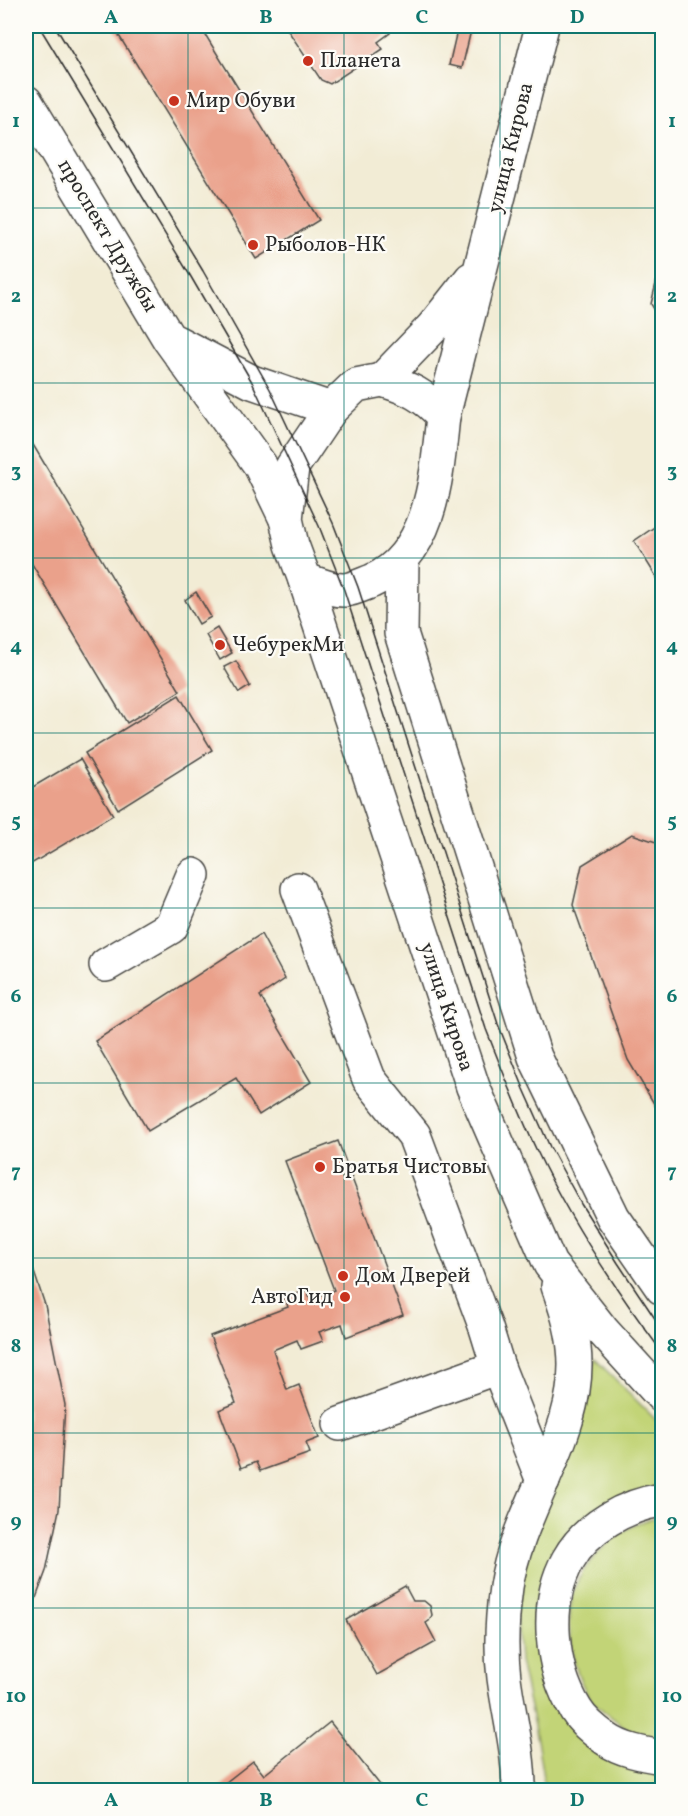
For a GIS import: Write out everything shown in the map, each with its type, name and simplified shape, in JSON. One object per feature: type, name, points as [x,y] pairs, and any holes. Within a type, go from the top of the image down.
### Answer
[{"type":"main road","name":"улица Кирова","points":[[443,416],[542,26]]},
{"type":"main road","name":"проспект Дружбы","points":[[26,102],[169,339],[260,465],[286,519]]},
{"type":"main road","name":"улица Кирова","points":[[382,380],[433,327],[478,271]]},
{"type":"main road","points":[[169,339],[252,382],[331,409]]},
{"type":"main road","points":[[382,380],[405,387],[429,400],[443,416],[437,476],[422,526],[402,560],[379,578],[344,590],[305,580],[292,545],[286,519],[292,467],[331,409],[356,385],[382,380]]},
{"type":"main road","points":[[402,560],[401,633],[535,1057],[613,1217],[662,1287]]},
{"type":"main road","name":"улица Кирова","points":[[305,580],[473,1087],[550,1264],[602,1330],[663,1396]]},
{"type":"main road","points":[[105,965],[171,927],[193,875]]},
{"type":"main road","points":[[298,889],[369,1079],[414,1135],[486,1328],[498,1367],[543,1481]]},
{"type":"main road","points":[[519,1791],[519,1764],[504,1678],[501,1634],[507,1584],[522,1531],[568,1417],[574,1382],[575,1349],[570,1321],[550,1264]]},
{"type":"main road","points":[[340,1424],[498,1367]]},
{"type":"main road","points":[[663,1500],[654,1501],[620,1514],[600,1525],[583,1540],[569,1558],[559,1580],[554,1613],[555,1649],[562,1682],[577,1711],[607,1740],[640,1753],[663,1757]]},
{"type":"green space","points":[[595,1359],[662,1426],[662,1486],[580,1524],[552,1684],[662,1769],[662,1790],[545,1790],[520,1661],[516,1604],[522,1572]]},
{"type":"green space","points":[[662,1517],[662,1743],[645,1739],[632,1731],[605,1712],[587,1694],[572,1653],[569,1622],[573,1593],[578,1580],[594,1557],[625,1531],[639,1523]]},
{"type":"building","points":[[113,26],[200,26],[319,220],[256,259]]},
{"type":"building","points":[[285,26],[385,26],[390,33],[378,42],[383,49],[330,84],[321,80]]},
{"type":"building","points":[[458,26],[472,26],[462,68],[449,65]]},
{"type":"building","points":[[662,259],[662,323],[651,304]]},
{"type":"building","points":[[26,433],[180,691],[127,723],[26,554]]},
{"type":"building","points":[[662,522],[662,586],[634,541]]},
{"type":"building","points":[[196,592],[211,617],[199,624],[185,600]]},
{"type":"building","points":[[217,628],[232,653],[220,660],[206,635]]},
{"type":"building","points":[[236,661],[250,686],[239,693],[224,667]]},
{"type":"building","points":[[179,695],[212,750],[118,809],[85,753]]},
{"type":"building","points":[[80,759],[113,815],[26,867],[26,791]]},
{"type":"building","points":[[632,834],[662,844],[662,1117],[628,1060],[573,905],[582,865]]},
{"type":"building","points":[[261,934],[285,979],[260,996],[311,1082],[259,1115],[236,1078],[148,1131],[95,1041]]},
{"type":"building","points":[[338,1141],[403,1315],[346,1337],[342,1324],[319,1332],[323,1341],[301,1349],[297,1340],[273,1350],[287,1390],[299,1385],[319,1438],[306,1443],[310,1453],[260,1471],[256,1462],[241,1468],[219,1410],[236,1403],[210,1336],[288,1307],[285,1298],[307,1290],[310,1299],[334,1290],[285,1161]]},
{"type":"building","points":[[26,1254],[45,1305],[65,1405],[59,1510],[46,1571],[26,1625]]},
{"type":"building","points":[[405,1586],[413,1601],[424,1601],[430,1606],[432,1615],[426,1623],[436,1642],[377,1675],[346,1620]]},
{"type":"building","points":[[330,1722],[384,1790],[216,1790],[253,1761],[264,1775]]},
{"type":"tram line","points":[[39,26],[252,382],[319,526],[344,590],[486,1029],[517,1106],[550,1177],[579,1229],[611,1280],[662,1352]]},
{"type":"tram line","points":[[55,26],[203,271],[270,389],[333,523],[358,587],[498,1024],[524,1089],[550,1147],[581,1204],[662,1329]]},
{"type":"place","name":"Планета","points":[[308,61]]},
{"type":"place","name":"Мир Обуви","points":[[174,101]]},
{"type":"place","name":"Рыболов-НК","points":[[253,245]]},
{"type":"place","name":"ЧебурекМи","points":[[220,645]]},
{"type":"place","name":"Братья Чистовы","points":[[320,1167]]},
{"type":"place","name":"Дом Дверей","points":[[343,1276]]},
{"type":"place","name":"АвтоГид","points":[[345,1297]]}]
